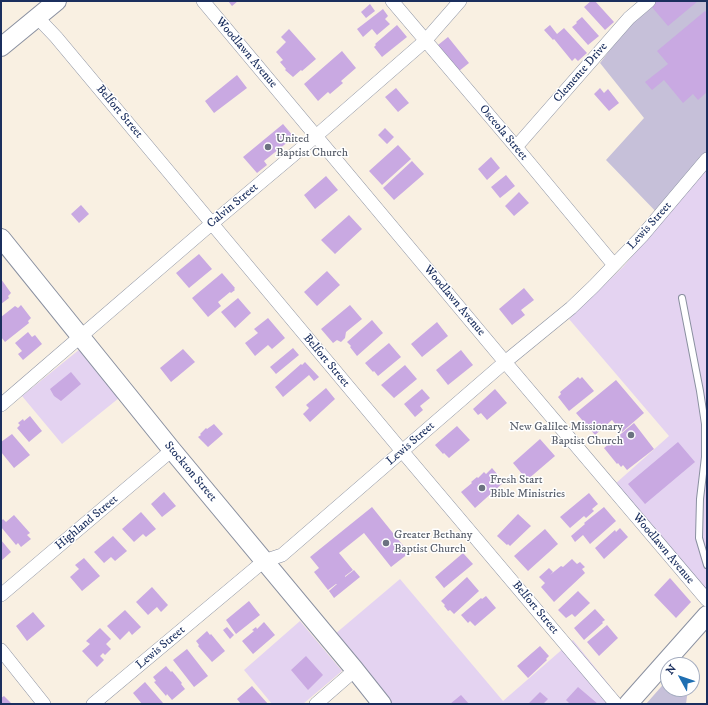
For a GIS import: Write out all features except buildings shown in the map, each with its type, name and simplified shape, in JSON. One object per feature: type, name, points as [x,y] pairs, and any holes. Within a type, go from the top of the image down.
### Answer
[{"type":"main road","points":[[1,47],[57,1]]},
{"type":"main road","name":"Stockton Street","points":[[1,238],[172,450],[382,704]]},
{"type":"main road","points":[[628,704],[707,603]]},
{"type":"street","name":"Woodlawn Avenue","points":[[203,1],[707,603]]},
{"type":"street","name":"Osceola Street","points":[[392,1],[614,265]]},
{"type":"street","name":"Calvin Street","points":[[1,405],[425,41],[460,1]]},
{"type":"street","name":"Clemente Drive","points":[[516,148],[630,18],[649,1]]},
{"type":"street","name":"Belfort Street","points":[[37,17],[66,49],[211,224],[616,704]]},
{"type":"street","name":"Lewis Street","points":[[93,704],[264,561],[282,555],[505,362],[571,308],[642,236],[707,159]]},
{"type":"street","name":"Highland Street","points":[[1,595],[172,450]]},
{"type":"street","points":[[1,650],[44,704]]},
{"type":"street","points":[[316,704],[355,670]]},
{"type":"lane","points":[[682,298],[705,424],[705,457],[700,499],[699,538],[707,565]]},
{"type":"shaded area","points":[[654,1],[707,1],[707,168],[663,219],[606,160],[644,118],[600,63],[634,18]]},
{"type":"shaded area","points":[[707,168],[707,592],[615,484],[669,436],[569,319],[623,267]]},
{"type":"shaded area","points":[[80,349],[119,398],[62,444],[22,396]]},
{"type":"shaded area","points":[[400,579],[503,701],[573,640],[618,696],[611,704],[392,704],[335,634]]},
{"type":"shaded area","points":[[300,621],[342,671],[303,704],[272,704],[244,670]]},
{"type":"shaded area","points":[[660,688],[660,697],[687,697],[686,704],[646,704]]},
{"type":"place","name":"United Baptist Church","points":[[268,147]]},
{"type":"place","name":"New Galilee Missionary Baptist Church","points":[[631,435]]},
{"type":"place","name":"Fresh Start Bible Ministries","points":[[482,488]]},
{"type":"place","name":"Greater Bethany Baptist Church","points":[[386,543]]}]
